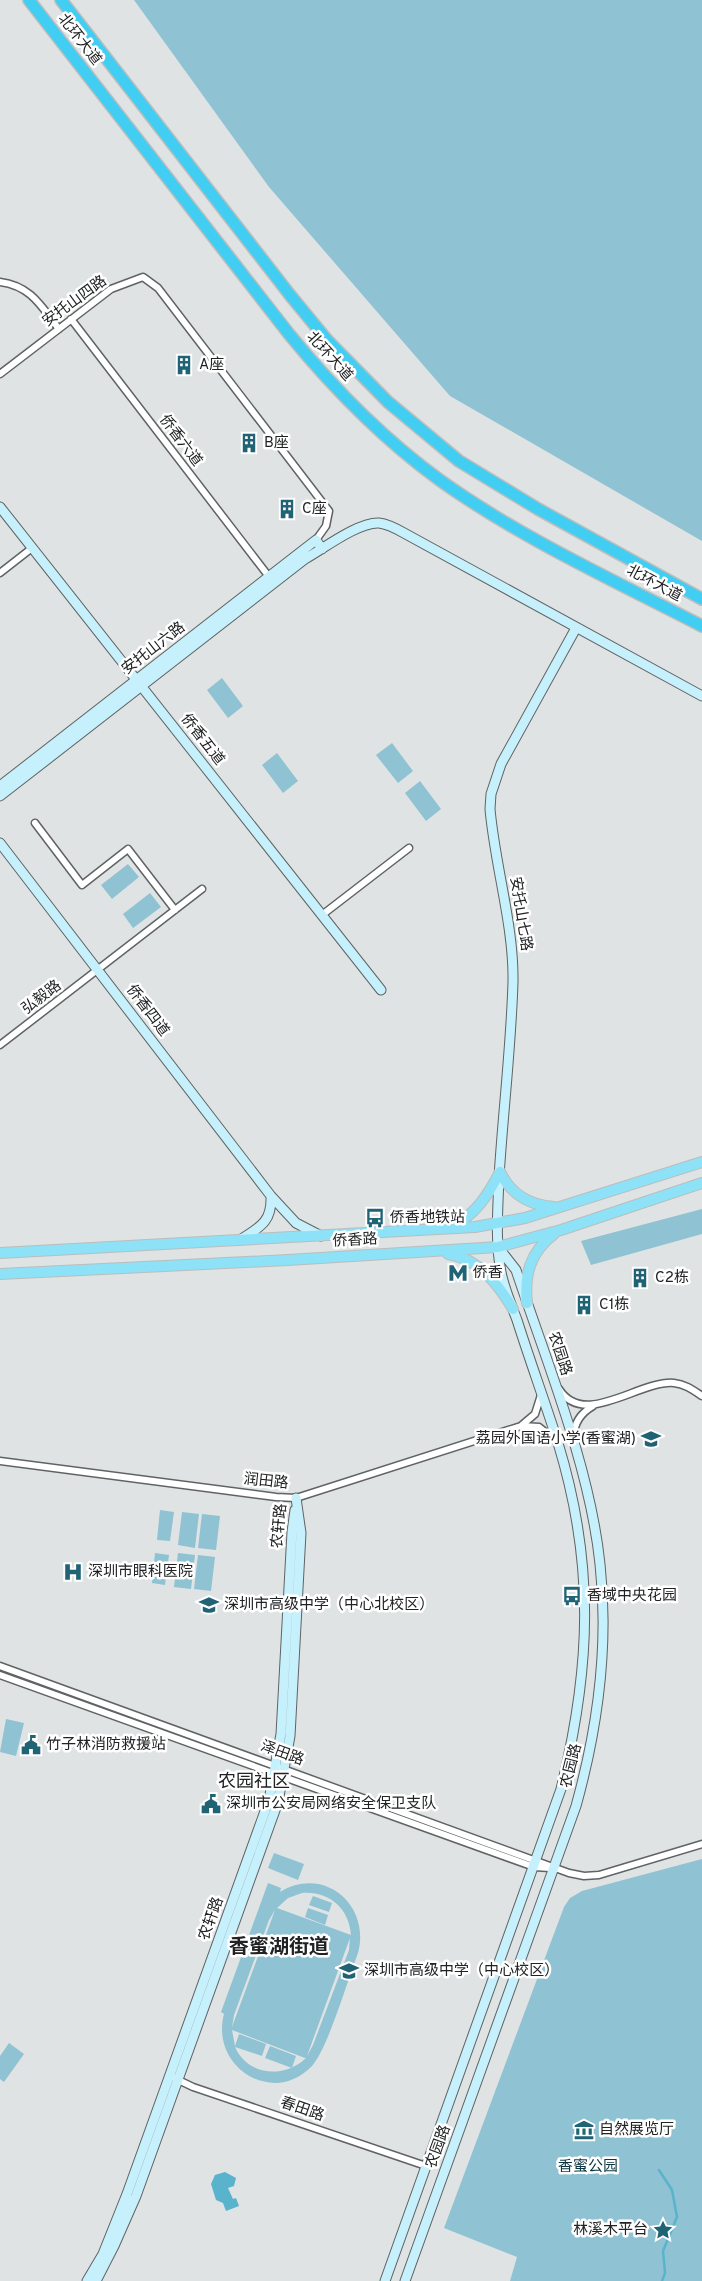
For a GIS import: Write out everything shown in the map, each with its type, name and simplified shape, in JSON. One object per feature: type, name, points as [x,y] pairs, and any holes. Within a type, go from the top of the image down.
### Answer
[{"type":"highway","name":"北环大道","points":[[29,0],[289,334],[321,373],[364,417],[398,448],[441,481],[481,507],[702,626]]},
{"type":"highway","name":"北环大道","points":[[61,0],[290,295],[327,340],[388,402],[452,455],[494,484],[702,599]]},
{"type":"main road","name":"侨香路","points":[[2,1252],[443,1230],[497,1224],[560,1208],[702,1162]]},
{"type":"main road","points":[[500,1172],[509,1188],[525,1200],[542,1206],[560,1208]]},
{"type":"main road","points":[[443,1230],[462,1221],[478,1207],[500,1172]]},
{"type":"main road","name":"侨香路","points":[[3,1275],[437,1252],[498,1247],[561,1230],[702,1183]]},
{"type":"main road","points":[[527,1303],[525,1286],[531,1260],[548,1239],[561,1230]]},
{"type":"main road","points":[[437,1252],[456,1255],[481,1269],[502,1291],[513,1309]]},
{"type":"street","name":"安托山四路","points":[[0,374],[111,289],[143,277],[158,288],[329,511],[326,526],[316,540]]},
{"type":"street","points":[[0,282],[13,284],[26,290],[59,328]]},
{"type":"street","name":"侨香六道","points":[[71,319],[270,578]]},
{"type":"street","name":"侨香五道","points":[[0,507],[381,990]]},
{"type":"street","name":"安托山六路","points":[[0,786],[305,559],[356,530],[371,524],[379,523],[392,526],[576,628]]},
{"type":"street","points":[[316,540],[322,549]]},
{"type":"street","name":"安托山六路","points":[[0,796],[316,540]]},
{"type":"street","points":[[0,573],[32,548]]},
{"type":"street","points":[[576,628],[702,696]]},
{"type":"street","name":"安托山七路","points":[[497,1224],[502,1113],[511,1043],[513,962],[492,826],[491,794],[500,764],[576,628]]},
{"type":"street","points":[[35,824],[82,885],[128,849],[175,910]]},
{"type":"street","name":"侨香四道","points":[[0,843],[271,1196],[296,1223],[322,1236]]},
{"type":"street","points":[[322,915],[409,848]]},
{"type":"street","name":"弘毅路","points":[[0,1045],[202,889]]},
{"type":"street","points":[[240,1240],[268,1218],[272,1208],[271,1196]]},
{"type":"street","name":"农园路","points":[[385,2281],[561,1789],[572,1744],[584,1667],[586,1620],[583,1572],[569,1484],[558,1442],[501,1273],[497,1224]]},
{"type":"street","name":"农园路","points":[[405,2281],[576,1806],[592,1744],[602,1675],[604,1638],[600,1562],[586,1486],[574,1442],[516,1270],[498,1247]]},
{"type":"street","points":[[553,1380],[568,1400],[577,1404],[594,1405],[667,1383],[683,1384],[702,1396]]},
{"type":"street","points":[[521,1426],[534,1414],[541,1394]]},
{"type":"street","points":[[574,1442],[576,1423],[581,1415],[594,1405]]},
{"type":"street","points":[[521,1426],[539,1427],[558,1442]]},
{"type":"street","name":"润田路","points":[[0,1461],[296,1498],[521,1426]]},
{"type":"street","name":"农轩路","points":[[88,2281],[113,2230],[174,2078],[278,1802],[279,1771],[290,1736],[301,1533],[296,1498]]},
{"type":"street","name":"泽田路","points":[[0,1666],[279,1771]]},
{"type":"street","name":"泽田路","points":[[0,1675],[279,1771],[554,1869],[584,1876],[599,1875],[702,1844]]},
{"type":"street","name":"农轩路","points":[[96,2281],[126,2221],[174,2078]]},
{"type":"street","name":"春田路","points":[[174,2078],[426,2166]]},
{"type":"green space","points":[[134,0],[702,0],[702,541],[450,396],[269,187]]},
{"type":"green space","points":[[222,678],[243,706],[228,718],[207,690]]},
{"type":"green space","points":[[392,743],[413,771],[398,783],[376,755]]},
{"type":"green space","points":[[277,753],[298,781],[283,793],[262,765]]},
{"type":"green space","points":[[420,781],[441,809],[426,821],[405,793]]},
{"type":"green space","points":[[128,864],[139,877],[112,899],[101,885]]},
{"type":"green space","points":[[150,893],[161,907],[133,928],[123,914]]},
{"type":"green space","points":[[702,1209],[702,1234],[591,1265],[581,1241]]},
{"type":"green space","points":[[160,1510],[174,1512],[170,1541],[157,1540]]},
{"type":"green space","points":[[182,1512],[199,1514],[195,1548],[178,1545]]},
{"type":"green space","points":[[202,1514],[220,1516],[216,1550],[198,1548]]},
{"type":"green space","points":[[155,1553],[169,1555],[165,1585],[152,1583]]},
{"type":"green space","points":[[178,1553],[195,1555],[191,1589],[174,1587]]},
{"type":"green space","points":[[198,1555],[215,1557],[211,1591],[194,1589]]},
{"type":"green space","points":[[6,1719],[24,1723],[16,1756],[0,1752]]},
{"type":"green space","points":[[274,1853],[304,1864],[298,1880],[268,1868]]},
{"type":"green space","name":"香蜜公园","points":[[702,1859],[702,2281],[510,2281],[517,2257],[444,2228],[564,1907],[570,1898],[582,1891]]},
{"type":"green space","points":[[268,1883],[281,1888],[280,1892],[297,1885],[313,1883],[327,1887],[340,1894],[351,1905],[357,1919],[360,1935],[358,1953],[325,2044],[312,2066],[296,2078],[280,2083],[263,2082],[248,2075],[235,2065],[226,2050],[222,2033],[224,2014],[221,2012]],"holes":[[[302,1893],[312,1893],[329,1898],[342,1909],[351,1935],[277,1908],[288,1898]],[[275,1910],[232,2027],[234,2015],[269,1920]],[[350,1938],[349,1950],[313,2045],[307,2056]],[[232,2030],[306,2058],[297,2065],[287,2069],[267,2071],[257,2069],[248,2064],[235,2047],[262,2056],[266,2044],[239,2034],[235,2046]]]},
{"type":"green space","points":[[313,1896],[332,1903],[329,1912],[309,1905]]},
{"type":"green space","points":[[308,1908],[328,1915],[325,1925],[305,1917]]},
{"type":"green space","points":[[9,2043],[24,2054],[4,2082],[0,2079],[0,2056]]},
{"type":"green space","points":[[270,2046],[296,2056],[292,2068],[265,2058]]},
{"type":"shaded area","points":[[225,2172],[236,2178],[234,2186],[228,2188],[233,2199],[236,2198],[239,2206],[226,2211],[223,2203],[216,2200],[211,2184],[215,2175]]},
{"type":"waterway","points":[[659,2170],[672,2190],[677,2217],[663,2251],[665,2273],[662,2281]]},
{"type":"place","name":"A座","points":[[184,365]]},
{"type":"place","name":"B座","points":[[249,443]]},
{"type":"place","name":"C座","points":[[287,509]]},
{"type":"place","name":"侨香地铁站","points":[[375,1218]]},
{"type":"place","name":"侨香","points":[[458,1273]]},
{"type":"place","name":"C2栋","points":[[640,1278]]},
{"type":"place","name":"C1栋","points":[[584,1305]]},
{"type":"place","name":"荔园外国语小学(香蜜湖)","points":[[651,1439]]},
{"type":"place","name":"深圳市眼科医院","points":[[73,1572]]},
{"type":"place","name":"香域中央花园","points":[[572,1596]]},
{"type":"place","name":"深圳市高级中学（中心北校区）","points":[[209,1605]]},
{"type":"place","name":"竹子林消防救援站","points":[[31,1745]]},
{"type":"place","name":"深圳市公安局网络安全保卫支队","points":[[211,1804]]},
{"type":"place","name":"深圳市高级中学（中心校区）","points":[[349,1971]]},
{"type":"place","name":"自然展览厅","points":[[584,2130]]},
{"type":"place","name":"林溪木平台","points":[[663,2230]]},
{"type":"district","name":"农园社区","points":[[254,1782]]},
{"type":"district","name":"香蜜湖街道","points":[[279,1948]]}]
